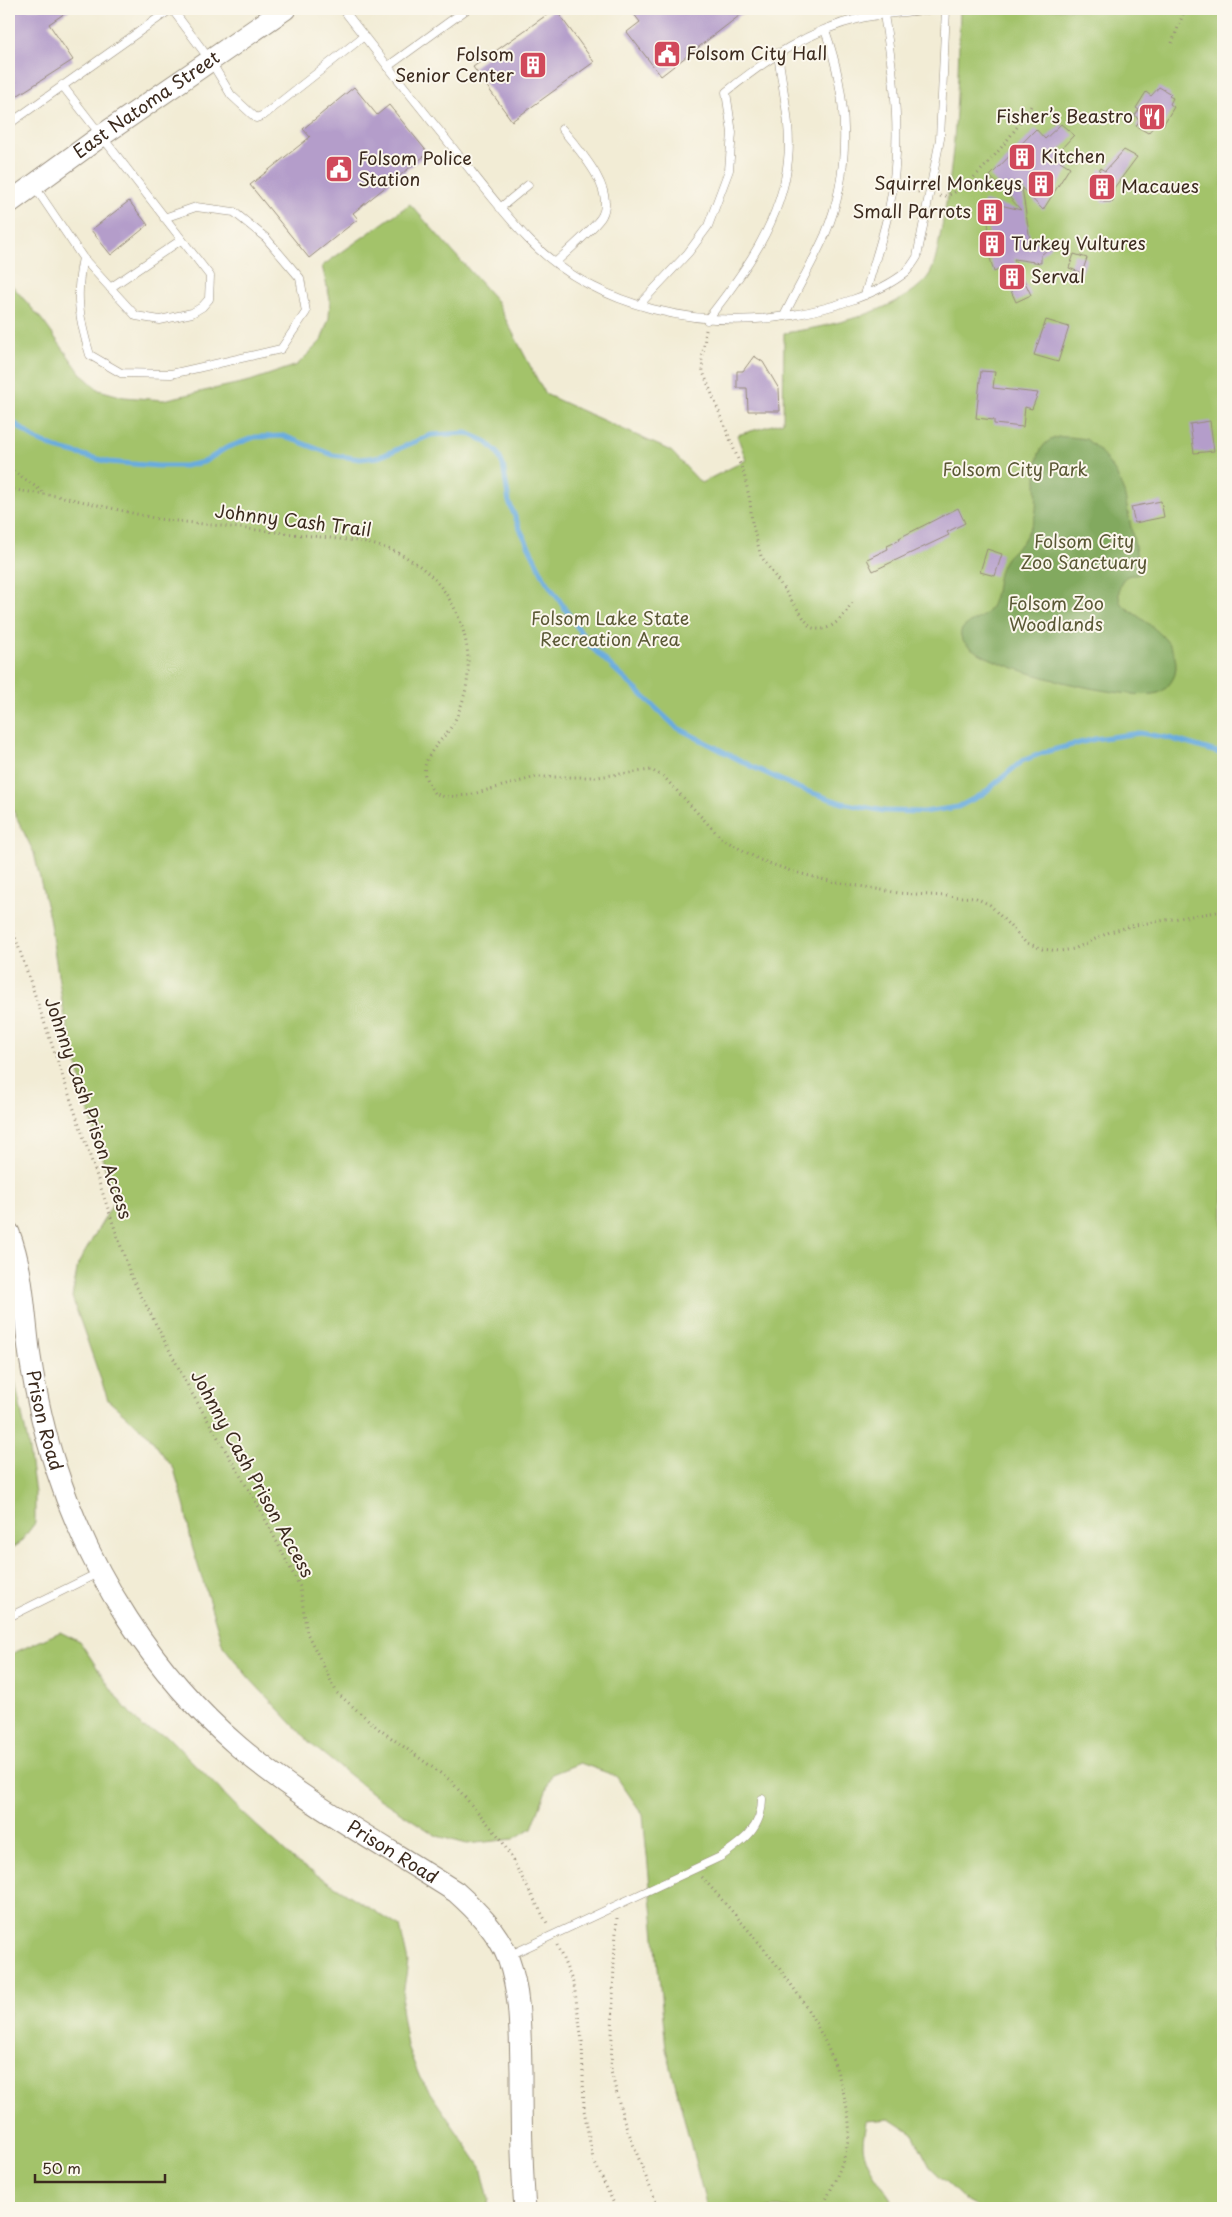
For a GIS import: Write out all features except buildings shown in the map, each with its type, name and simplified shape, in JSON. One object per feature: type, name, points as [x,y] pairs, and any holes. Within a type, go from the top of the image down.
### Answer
[{"type":"street","name":"East Natoma Street","points":[[9,203],[101,136],[285,9]]},
{"type":"street","name":"Prison Road","points":[[9,1233],[22,1290],[30,1357],[40,1414],[56,1469],[74,1519],[98,1573],[150,1649],[178,1685],[207,1717],[239,1746],[276,1776],[456,1892],[476,1910],[491,1929],[507,1956],[516,1987],[520,2013],[522,2169],[525,2208]]},
{"type":"lane","points":[[9,124],[172,9],[210,60],[231,95],[256,118],[264,115],[364,36]]},
{"type":"lane","points":[[343,9],[500,208],[532,242],[556,262],[587,283],[626,300],[666,312],[707,320],[751,320],[807,313],[865,295],[907,271],[917,257],[940,139],[946,9]]},
{"type":"lane","points":[[387,67],[466,9]]},
{"type":"lane","points":[[640,304],[688,253],[708,226],[728,170],[732,133],[726,92],[778,53],[799,41],[825,30],[860,19],[934,9]]},
{"type":"lane","points":[[865,295],[889,209],[897,147],[895,76],[884,15]]},
{"type":"lane","points":[[784,316],[825,234],[839,190],[844,110],[836,63],[825,30]]},
{"type":"lane","points":[[707,320],[727,294],[758,247],[778,206],[788,160],[786,118],[778,53]]},
{"type":"lane","points":[[34,185],[83,258],[136,316],[150,320],[160,320],[192,313],[202,307],[208,300],[210,276],[62,85]]},
{"type":"lane","points":[[556,262],[602,215],[605,193],[602,182],[562,129]]},
{"type":"lane","points":[[500,208],[528,185]]},
{"type":"lane","points":[[83,258],[77,284],[82,327],[90,355],[121,373],[172,374],[280,349],[306,312],[300,278],[266,238],[234,212],[196,208],[164,218]]},
{"type":"lane","points":[[110,288],[181,240]]},
{"type":"lane","points":[[9,1617],[98,1573]]},
{"type":"lane","points":[[507,1956],[720,1857],[748,1838],[762,1810],[762,1799]]},
{"type":"path","points":[[1172,43],[1185,9]]},
{"type":"path","points":[[908,190],[945,197],[957,193],[991,160],[1024,120],[1032,104]]},
{"type":"path","points":[[707,320],[702,360],[703,372],[744,474],[750,501],[752,524],[762,556],[810,626],[822,630],[836,623],[852,603]]},
{"type":"path","points":[[9,468],[44,493]]},
{"type":"path","name":"Johnny Cash Trail","points":[[9,489],[44,493],[158,519],[357,541],[389,549],[416,563],[429,574],[450,598],[463,629],[467,645],[468,665],[462,702],[452,725],[431,752],[425,767],[425,775],[434,793],[445,797],[469,795],[536,777],[589,777],[651,770],[664,777],[721,838],[760,860],[825,880],[898,893],[976,898],[990,905],[1025,942],[1042,949],[1060,951],[1074,949],[1110,932],[1135,925],[1223,911]]},
{"type":"path","name":"Johnny Cash Prison Access","points":[[9,919],[131,1276],[190,1390],[260,1509],[300,1588],[307,1633],[337,1693],[379,1729],[450,1780],[501,1839],[553,1935],[574,1985],[582,2041],[584,2110],[593,2159],[616,2208]]},
{"type":"path","points":[[695,1869],[775,1962],[806,2005],[842,2083],[848,2112],[849,2139],[840,2167],[822,2208]]},
{"type":"path","points":[[618,1904],[614,1961],[611,2071],[623,2118],[658,2208]]},
{"type":"green space","points":[[960,9],[1223,9],[1223,2208],[979,2208],[966,2201],[930,2167],[913,2134],[890,2119],[866,2121],[863,2145],[872,2170],[897,2208],[707,2208],[666,2048],[643,1815],[616,1776],[580,1763],[552,1774],[532,1828],[513,1839],[467,1844],[437,1836],[378,1798],[312,1745],[249,1678],[223,1646],[192,1546],[185,1508],[174,1469],[148,1435],[108,1400],[72,1297],[78,1264],[115,1200],[93,1128],[64,1013],[49,917],[34,853],[9,802],[9,282],[43,321],[82,375],[99,390],[124,397],[163,400],[250,381],[297,365],[321,341],[329,318],[330,299],[322,266],[410,204],[495,299],[545,394],[671,451],[701,483],[746,460],[737,435],[783,422],[784,333],[820,327],[881,309],[915,290],[930,273],[938,250],[950,176],[957,93]]},
{"type":"green space","name":"Folsom Zoo Woodlands","points":[[1055,438],[1086,439],[1099,450],[1116,473],[1124,492],[1139,574],[1127,576],[1123,579],[1119,592],[1120,601],[1121,604],[1159,633],[1173,652],[1176,662],[1175,674],[1161,692],[1142,695],[1085,687],[1051,679],[990,659],[970,647],[961,636],[963,628],[986,614],[989,610],[994,599],[1003,563],[1023,541],[1032,524],[1035,514],[1039,453],[1045,444]]},
{"type":"green space","points":[[9,1353],[28,1443],[35,1493],[35,1523],[19,1544],[9,1550]]},
{"type":"green space","points":[[60,1632],[80,1642],[118,1699],[143,1728],[167,1736],[244,1814],[295,1861],[400,1927],[408,1962],[401,2008],[407,2046],[420,2078],[481,2167],[489,2200],[486,2208],[9,2208],[9,1655]]},
{"type":"waterway","points":[[9,419],[35,439],[56,448],[109,462],[158,466],[185,466],[204,462],[226,448],[255,437],[284,436],[333,455],[360,459],[379,457],[431,435],[467,433],[485,441],[497,452],[503,465],[509,502],[545,579],[590,646],[676,727],[798,788],[842,803],[884,811],[924,812],[958,807],[983,794],[1022,761],[1045,752],[1095,739],[1140,733],[1169,738],[1223,754]]},
{"type":"place","name":"Folsom City Hall","points":[[667,54]]},
{"type":"place","name":"Folsom Senior Center","points":[[533,65]]},
{"type":"place","name":"Fisher’s Beastro","points":[[1152,117]]},
{"type":"place","name":"Kitchen","points":[[1022,157]]},
{"type":"place","name":"Folsom Police Station","points":[[339,169]]},
{"type":"place","name":"Squirrel Monkeys","points":[[1041,184]]},
{"type":"place","name":"Macaues","points":[[1102,187]]},
{"type":"place","name":"Small Parrots","points":[[990,212]]},
{"type":"place","name":"Turkey Vultures","points":[[992,244]]},
{"type":"place","name":"Serval","points":[[1012,277]]},
{"type":"park label","name":"Folsom City Park","points":[[1015,470]]},
{"type":"park label","name":"Folsom City Zoo Sanctuary","points":[[1084,552]]},
{"type":"park label","name":"Folsom Lake State Recreation Area","points":[[610,629]]}]
